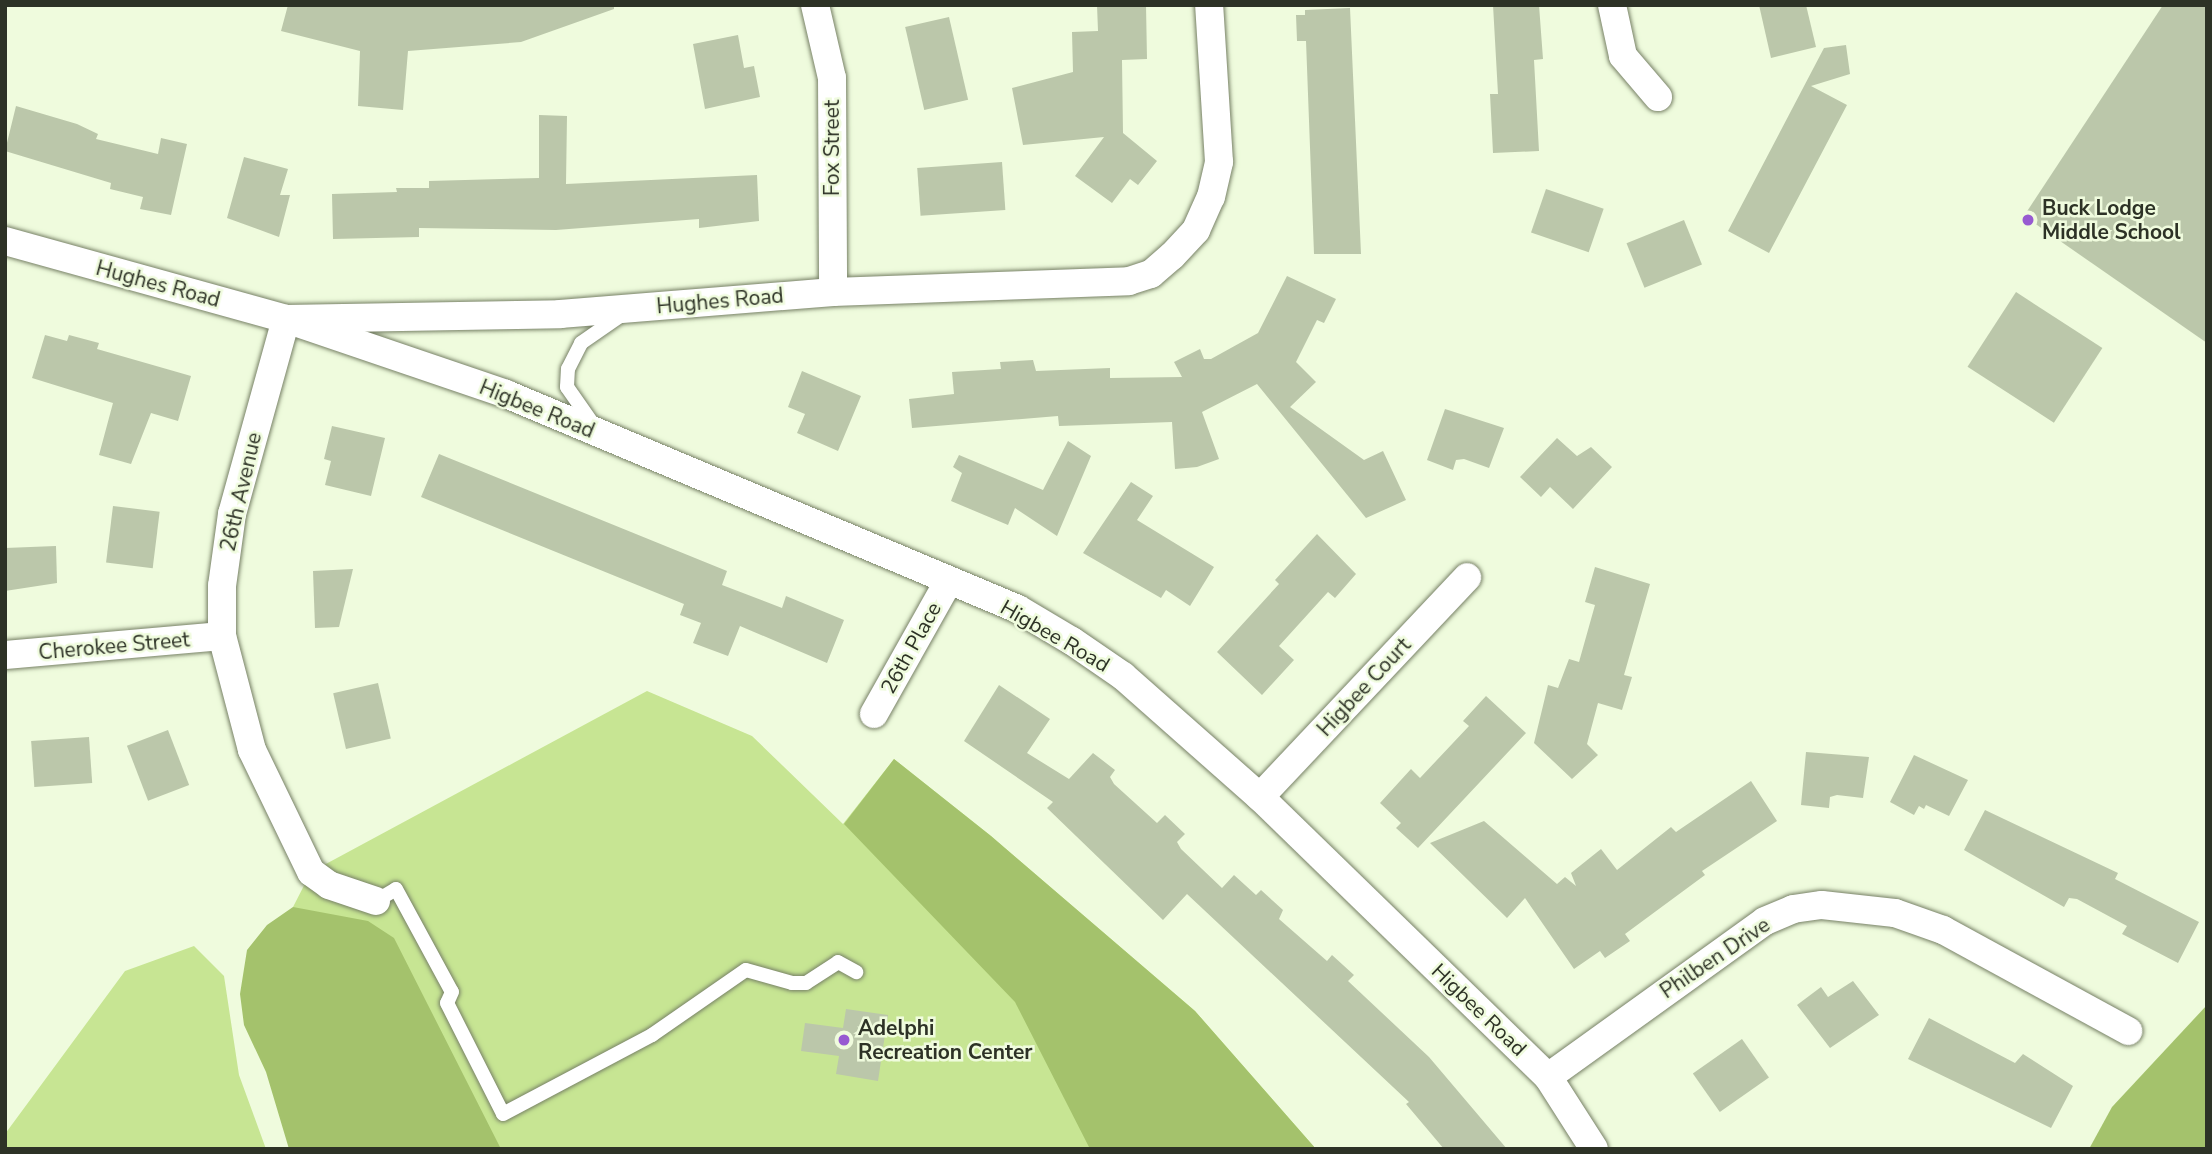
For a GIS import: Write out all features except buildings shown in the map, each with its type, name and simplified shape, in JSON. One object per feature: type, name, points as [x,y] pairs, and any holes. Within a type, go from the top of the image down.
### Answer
[{"type":"street","name":"Fox Street","points":[[815,5],[832,78],[833,292]]},
{"type":"street","name":"Hughes Road","points":[[5,242],[286,319],[638,308],[833,292],[1129,281],[1151,274],[1196,230],[1211,197],[1219,162],[1209,5]]},
{"type":"street","points":[[1612,5],[1623,56],[1658,97]]},
{"type":"street","name":"Higbee Road","points":[[286,319],[506,394],[948,582],[1018,609],[1124,676],[1260,797],[1548,1077],[1594,1149]]},
{"type":"street","name":"26th Avenue","points":[[286,319],[232,514],[222,586],[222,636],[252,750],[312,872],[329,885],[376,901]]},
{"type":"street","name":"Higbee Court","points":[[1260,797],[1467,577]]},
{"type":"street","name":"26th Place","points":[[874,713],[948,582]]},
{"type":"street","name":"Cherokee Street","points":[[5,655],[222,636]]},
{"type":"street","name":"Philben Drive","points":[[1548,1077],[1765,921],[1793,909],[1822,905],[1895,913],[1943,930],[2128,1031]]},
{"type":"lane","points":[[599,434],[567,387],[568,369],[581,343],[606,322],[638,308]]},
{"type":"lane","points":[[376,901],[396,889],[452,992],[447,1003],[503,1114],[652,1035],[746,970],[792,983],[806,983],[838,962],[856,971]]},
{"type":"green space","points":[[647,691],[752,736],[843,824],[894,759],[991,836],[1195,1011],[1316,1149],[417,1149],[293,907],[311,872]]},
{"type":"green space","points":[[894,759],[991,836],[1195,1011],[1316,1149],[1090,1149],[1015,1002],[844,824]]},
{"type":"green space","points":[[293,907],[368,921],[394,938],[501,1149],[289,1149],[266,1072],[244,1025],[240,994],[247,950],[267,925]]},
{"type":"green space","points":[[194,946],[224,976],[239,1075],[266,1149],[5,1149],[5,1134],[125,971]]},
{"type":"green space","points":[[2207,1005],[2207,1149],[2089,1149],[2112,1107]]},
{"type":"place","name":"Buck Lodge Middle School","points":[[2028,220]]},
{"type":"place","name":"Adelphi Recreation Center","points":[[844,1040]]}]
